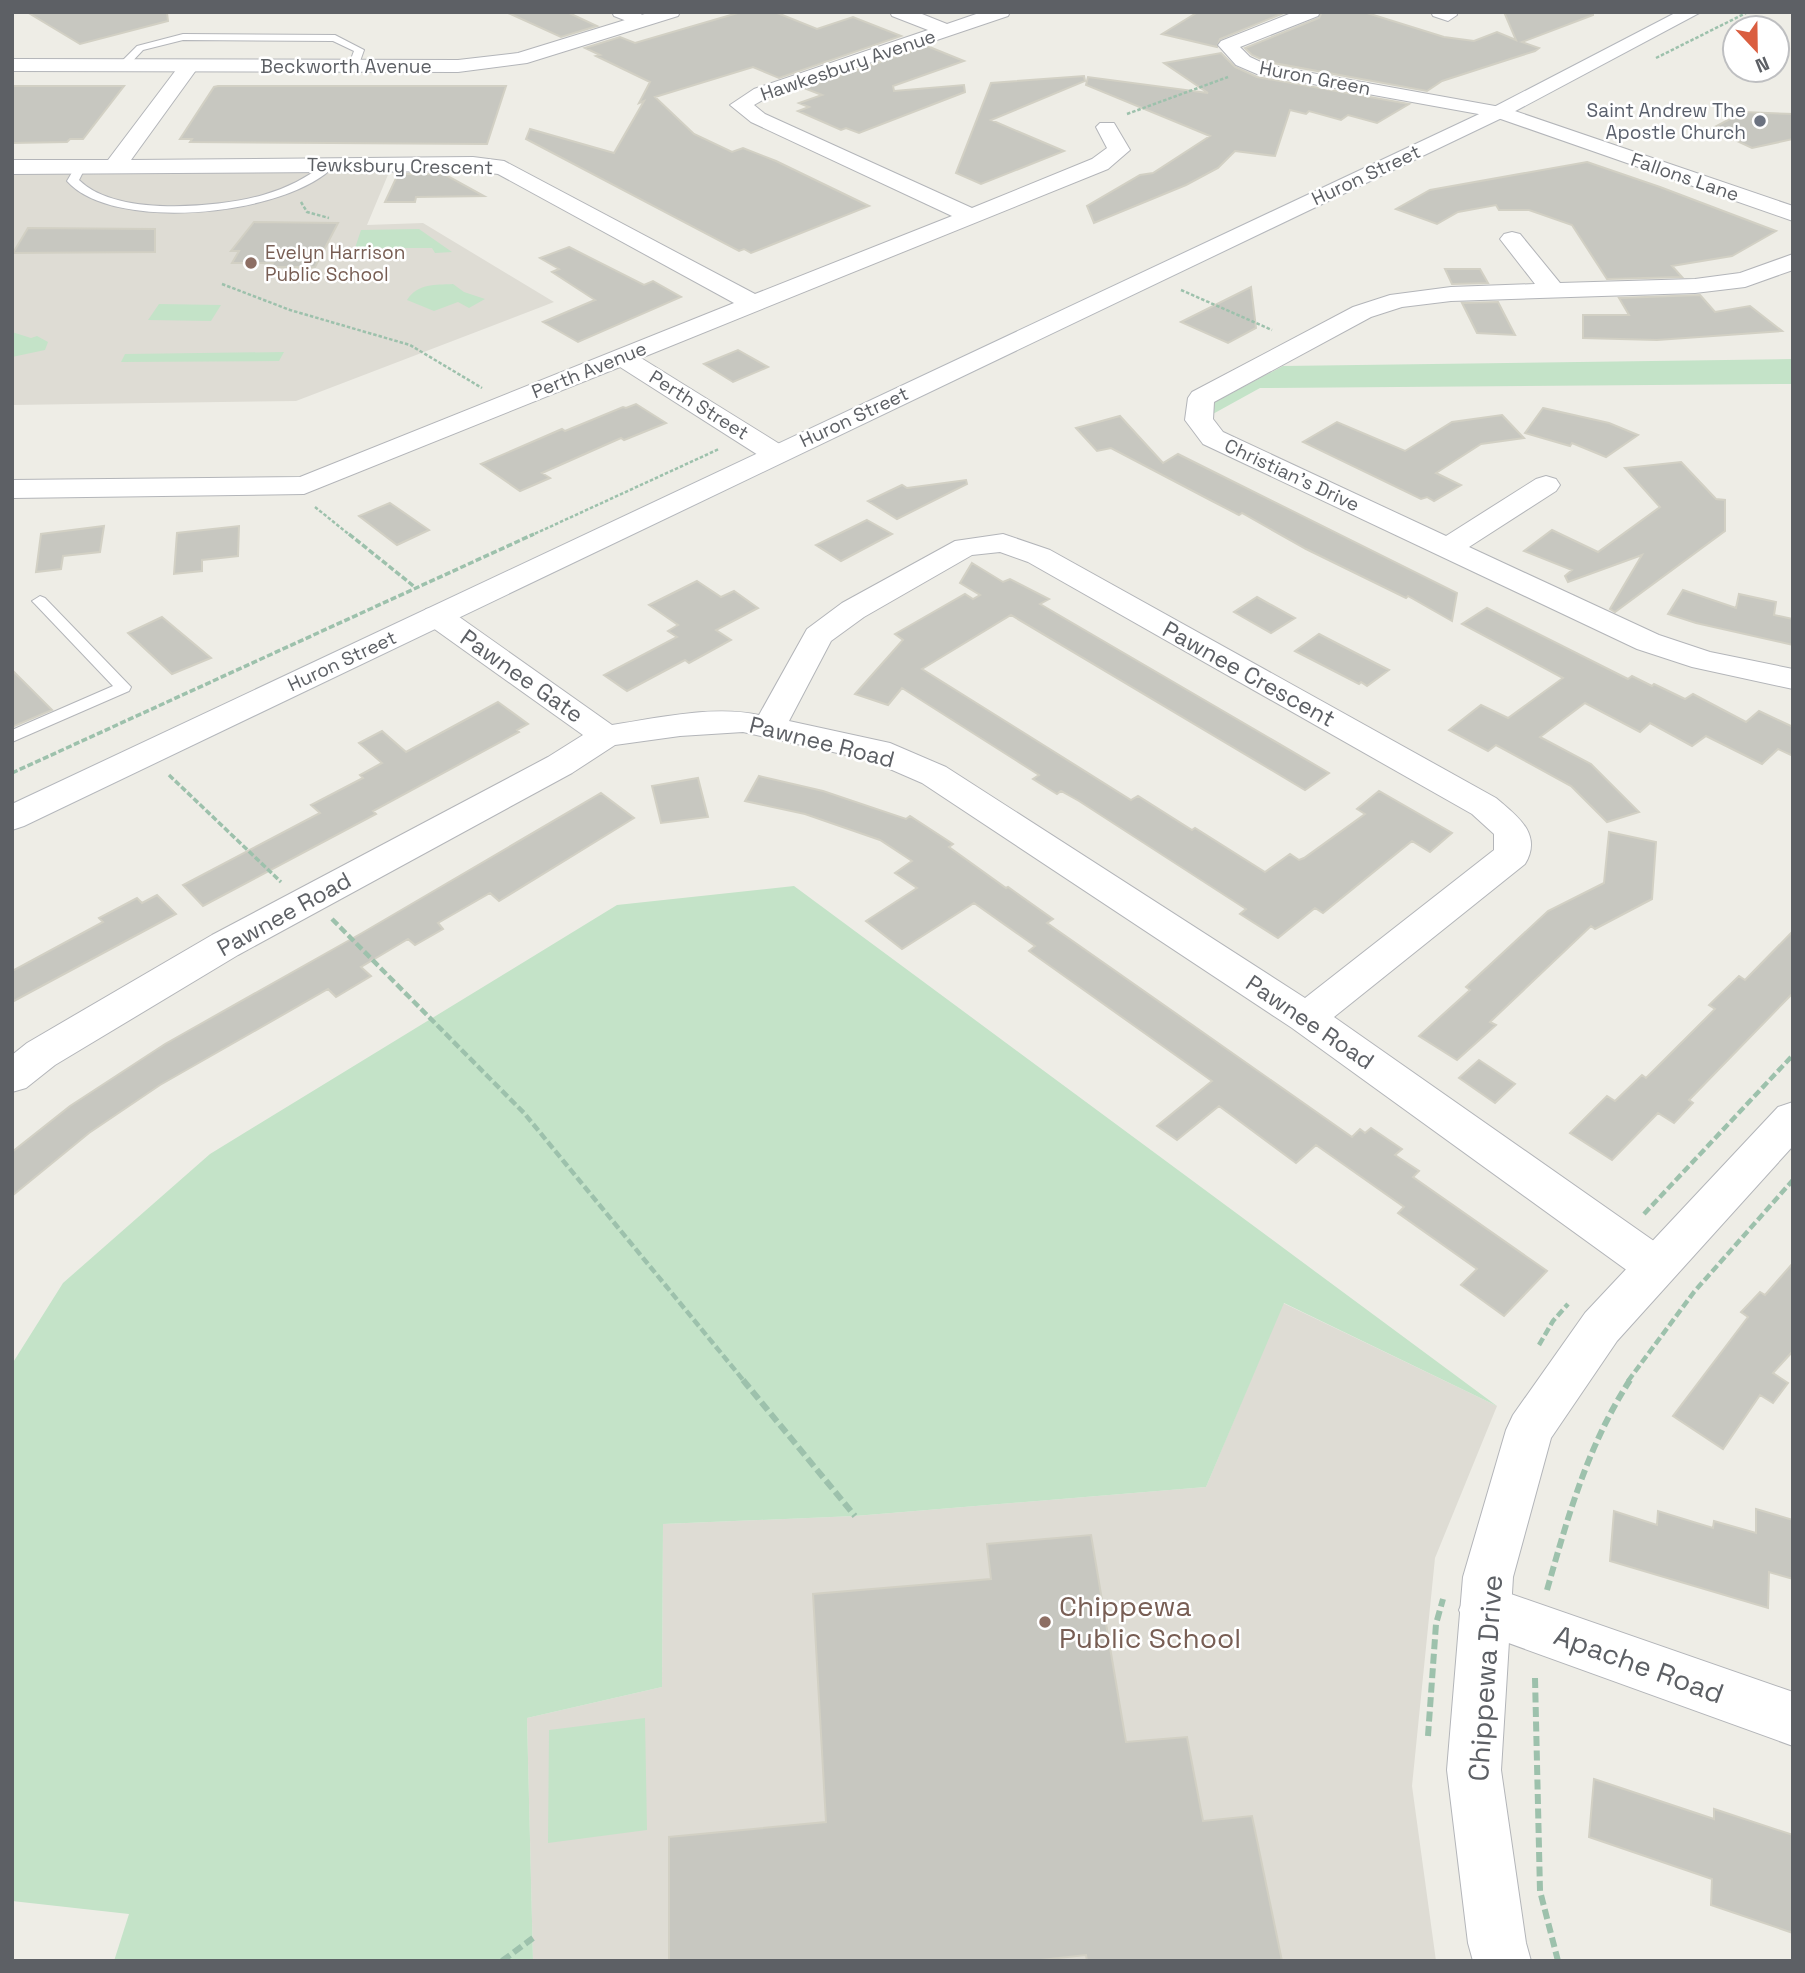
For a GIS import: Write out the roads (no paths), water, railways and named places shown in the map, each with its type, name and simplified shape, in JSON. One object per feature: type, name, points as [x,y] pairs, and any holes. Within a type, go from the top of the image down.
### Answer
[{"type":"street","points":[[621,12],[642,21]]},
{"type":"street","name":"Beckworth Avenue","points":[[12,65],[458,66],[520,59],[671,12]]},
{"type":"street","points":[[899,12],[948,31]]},
{"type":"street","name":"Hawkesbury Avenue","points":[[971,216],[758,118],[740,105],[761,93],[1002,12]]},
{"type":"street","name":"Huron Green","points":[[1311,12],[1228,45],[1236,57],[1247,65],[1264,70],[1499,112]]},
{"type":"street","name":"Huron Street","points":[[12,818],[1499,112],[1692,12]]},
{"type":"street","points":[[116,166],[189,65]]},
{"type":"street","name":"Fallons Lane","points":[[1499,112],[1793,214]]},
{"type":"street","name":"Perth Avenue","points":[[12,489],[304,485],[1100,164],[1119,150],[1117,121]]},
{"type":"street","name":"Tewksbury Crescent","points":[[12,167],[473,164],[504,167],[754,304]]},
{"type":"street","points":[[1512,239],[1554,292]]},
{"type":"street","name":"Christian's Drive","points":[[1793,261],[1745,280],[1695,286],[1451,294],[1399,300],[1362,312],[1201,398],[1199,420],[1213,438],[1648,642],[1703,660],[1793,679]]},
{"type":"street","name":"Perth Street","points":[[622,357],[776,454]]},
{"type":"street","points":[[1447,548],[1546,485]]},
{"type":"street","name":"Pawnee Crescent","points":[[769,727],[818,635],[853,610],[965,547],[1003,542],[1038,556],[1484,806],[1512,830],[1512,855],[1306,1018]]},
{"type":"street","name":"Pawnee Gate","points":[[437,616],[606,736]]},
{"type":"street","name":"Pawnee Road","points":[[12,1077],[41,1054],[225,945],[560,765],[606,736],[680,726],[744,722],[878,751],[934,775],[1306,1018],[1655,1266]]},
{"type":"street","name":"Chippewa Drive","points":[[1502,1961],[1497,1943],[1474,1770],[1488,1577],[1530,1430],[1601,1327],[1793,1118]]},
{"type":"street","name":"Apache Road","points":[[1485,1610],[1793,1719]]},
{"type":"lane","points":[[121,66],[141,48],[183,37],[210,37],[335,38],[359,50],[353,67]]},
{"type":"lane","points":[[81,166],[73,181],[86,193],[115,202],[157,208],[207,207],[289,190],[330,165]]},
{"type":"lane","points":[[12,737],[123,687],[40,601]]},
{"type":"place","name":"Saint Andrew The Apostle Church","points":[[1760,121]]},
{"type":"place","name":"Evelyn Harrison Public School","points":[[251,263]]},
{"type":"place","name":"Chippewa Public School","points":[[1045,1622]]}]
